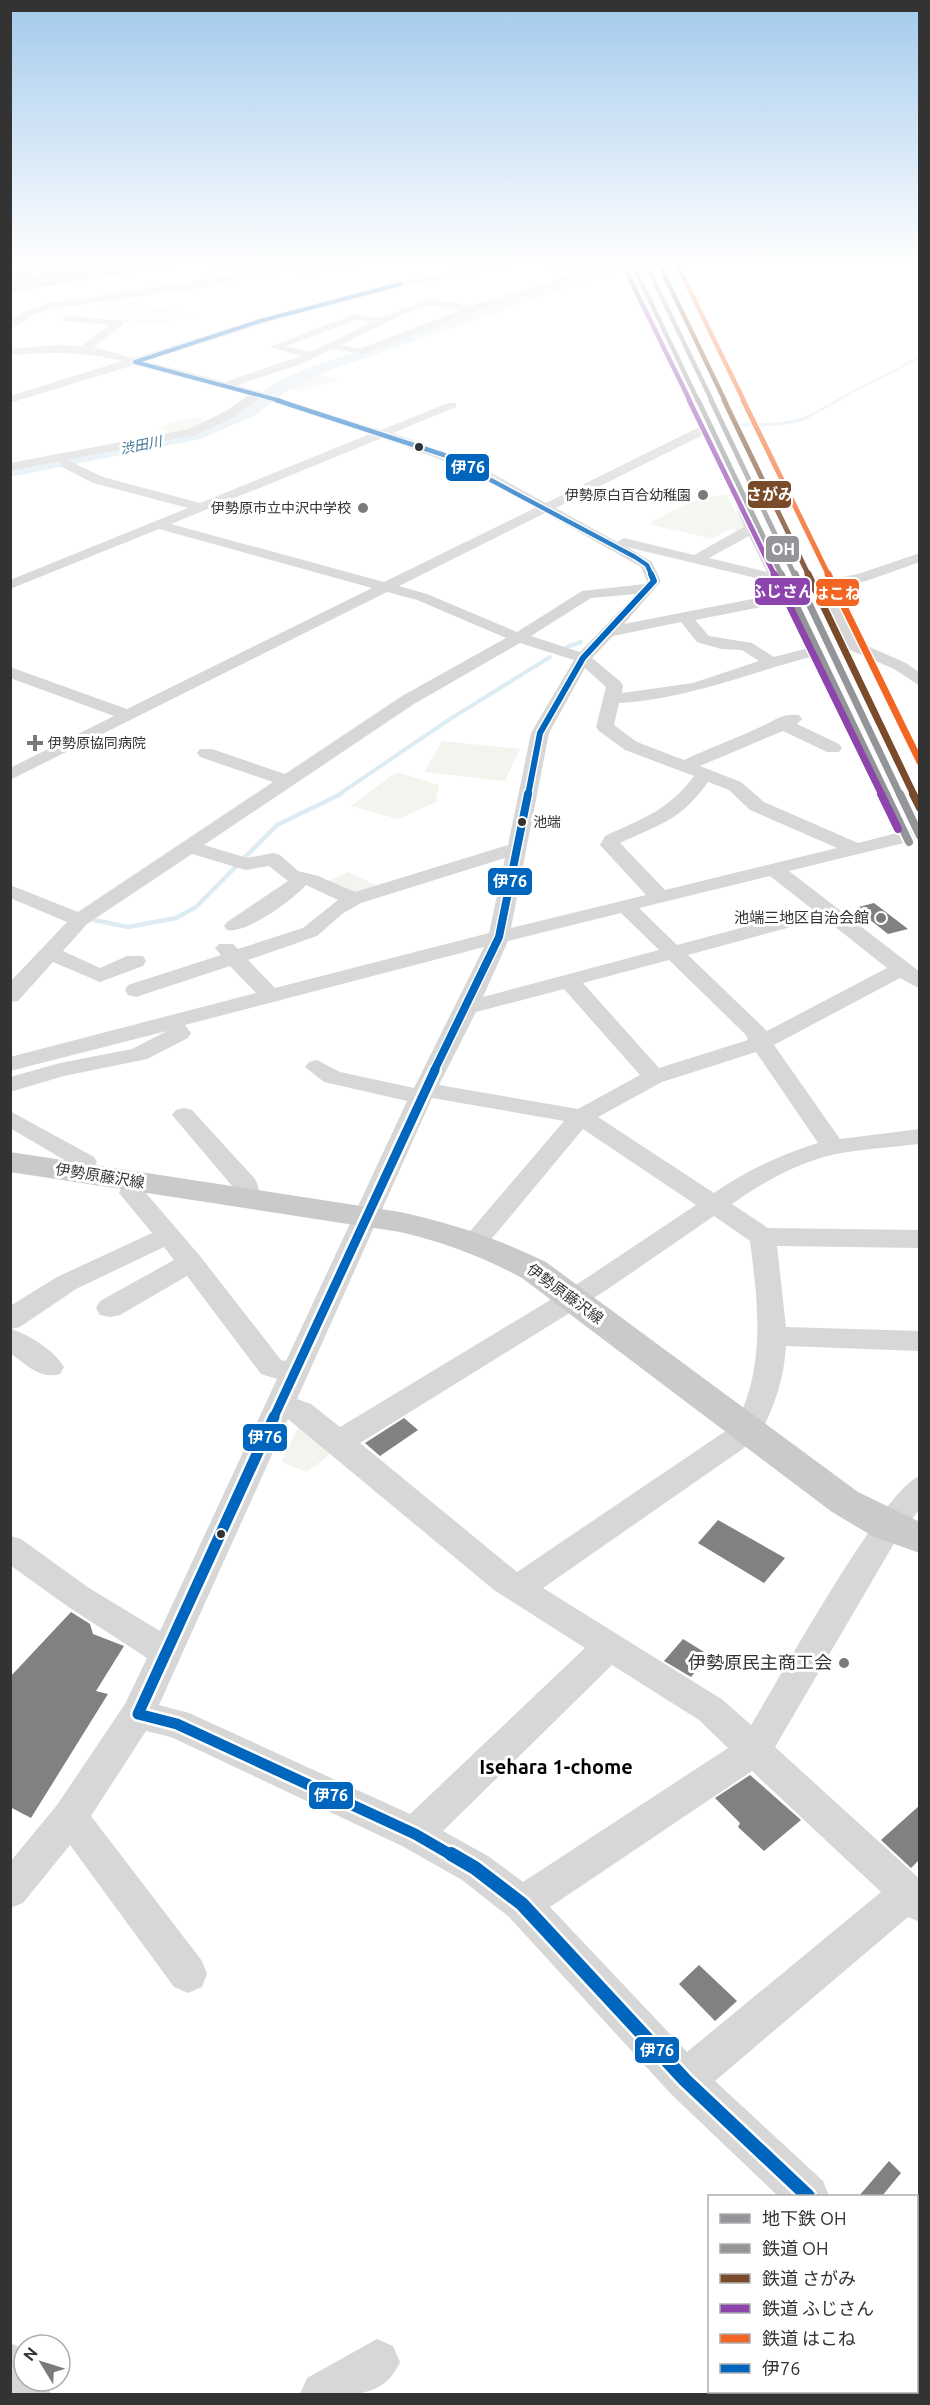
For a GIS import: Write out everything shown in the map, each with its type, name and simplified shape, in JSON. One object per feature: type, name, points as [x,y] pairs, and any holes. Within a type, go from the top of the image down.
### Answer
[{"type":"main road","name":"伊勢原藤沢線","points":[[10,1162],[367,1217],[439,1230],[476,1242],[534,1270],[845,1502],[888,1526],[920,1538]]},
{"type":"street","points":[[10,400],[95,374]]},
{"type":"street","points":[[10,1891],[70,1817],[138,1713],[423,1094],[467,1008],[499,937],[540,733],[583,658],[650,588],[653,576],[647,565],[444,454],[261,395],[184,374]]},
{"type":"street","points":[[227,385],[257,374]]},
{"type":"street","points":[[229,400],[261,395]]},
{"type":"street","points":[[10,467],[60,460],[192,432],[230,414],[261,395]]},
{"type":"street","points":[[10,585],[452,405]]},
{"type":"street","points":[[10,775],[544,507],[711,426]]},
{"type":"street","points":[[60,460],[98,480],[201,507]]},
{"type":"street","points":[[608,632],[770,602],[787,597],[791,593],[778,579],[752,528],[727,466]]},
{"type":"street","points":[[158,525],[422,597],[518,638],[583,658],[615,686],[614,698],[605,727],[613,735],[631,746],[735,786],[757,806],[856,849]]},
{"type":"street","points":[[697,559],[752,528]]},
{"type":"street","points":[[603,540],[612,539],[778,579]]},
{"type":"street","points":[[920,557],[861,578],[827,584],[821,593],[849,644],[900,666],[920,681]]},
{"type":"street","points":[[10,996],[80,920],[408,700],[518,638],[587,594],[650,588]]},
{"type":"street","points":[[685,616],[703,639],[721,645],[746,646],[772,662]]},
{"type":"street","points":[[614,698],[639,698],[688,689],[723,680],[772,662],[812,652]]},
{"type":"street","points":[[10,672],[128,715]]},
{"type":"street","points":[[686,766],[715,752],[746,742],[787,721],[833,748]]},
{"type":"street","points":[[206,753],[288,781]]},
{"type":"street","points":[[660,897],[610,845],[612,840],[673,811],[686,800],[705,774]]},
{"type":"street","points":[[10,1064],[499,937],[910,835]]},
{"type":"street","points":[[189,847],[240,864],[273,859],[291,876],[310,880],[354,899]]},
{"type":"street","points":[[136,990],[230,952],[310,932],[335,910],[354,899],[518,848]]},
{"type":"street","points":[[774,869],[920,983]]},
{"type":"street","points":[[234,926],[291,890],[301,878]]},
{"type":"street","points":[[10,891],[80,920]]},
{"type":"street","points":[[625,906],[756,1032],[761,1043],[833,1147]]},
{"type":"street","points":[[467,1008],[827,911]]},
{"type":"street","points":[[49,952],[92,981],[135,961]]},
{"type":"street","points":[[230,952],[270,996]]},
{"type":"street","points":[[476,1242],[582,1117],[654,1077],[761,1043],[901,969]]},
{"type":"street","points":[[569,981],[654,1077]]},
{"type":"street","points":[[10,1085],[60,1070],[139,1054],[180,1033],[172,1023]]},
{"type":"street","points":[[317,1067],[332,1077],[423,1094],[582,1117],[762,1237],[920,1239]]},
{"type":"street","points":[[184,1115],[246,1185],[247,1199]]},
{"type":"street","points":[[10,1118],[85,1162],[78,1172]]},
{"type":"street","points":[[338,1442],[573,1299],[753,1178],[791,1160],[833,1147],[920,1136]]},
{"type":"street","points":[[136,1181],[132,1193],[191,1262],[271,1366],[296,1374]]},
{"type":"street","points":[[10,1320],[40,1296],[82,1273],[169,1235]]},
{"type":"street","points":[[518,1588],[747,1431],[762,1405],[774,1336],[762,1237]]},
{"type":"street","points":[[110,1308],[191,1262]]},
{"type":"street","points":[[774,1336],[920,1341]]},
{"type":"street","points":[[10,1339],[50,1367]]},
{"type":"street","points":[[281,1405],[301,1412],[505,1581],[711,1710],[914,1899],[685,2080]]},
{"type":"street","points":[[522,1904],[755,1750],[888,1526],[920,1487]]},
{"type":"street","points":[[10,1548],[78,1597],[166,1653]]},
{"type":"street","points":[[415,1834],[610,1646]]},
{"type":"street","points":[[138,1713],[177,1724],[415,1834],[475,1868],[522,1904],[685,2080],[807,2195]]},
{"type":"street","points":[[70,1817],[188,1974]]},
{"type":"street","points":[[323,2394],[377,2362]]},
{"type":"street","points":[[10,2366],[28,2394]]},
{"type":"shaded area","points":[[317,374],[340,379],[299,392],[286,389]]},
{"type":"shaded area","points":[[195,417],[206,422],[174,434],[159,429],[163,428],[160,426]]},
{"type":"shaded area","points":[[727,495],[735,512],[742,514],[747,527],[740,531],[731,529],[712,539],[648,524],[677,508],[696,501]]},
{"type":"shaded area","points":[[442,741],[520,749],[505,781],[424,772]]},
{"type":"shaded area","points":[[400,773],[439,785],[436,802],[398,819],[351,806],[394,774]]},
{"type":"shaded area","points":[[349,872],[379,887],[352,893],[320,880],[331,880]]},
{"type":"shaded area","points":[[302,1420],[338,1448],[307,1472],[281,1462]]},
{"type":"building","name":"池端三地区自治会館","points":[[874,903],[908,929],[888,934],[855,908]]},
{"type":"building","points":[[404,1418],[418,1430],[380,1456],[365,1443]]},
{"type":"building","points":[[718,1520],[785,1558],[764,1583],[698,1543]]},
{"type":"building","points":[[71,1612],[90,1624],[93,1634],[124,1646],[96,1691],[108,1694],[31,1818],[10,1807],[10,1677]]},
{"type":"building","points":[[683,1639],[709,1655],[691,1677],[664,1661]]},
{"type":"building","points":[[750,1775],[801,1820],[764,1851],[738,1827],[740,1823],[715,1798]]},
{"type":"building","points":[[920,1805],[920,1859],[911,1868],[881,1840]]},
{"type":"building","points":[[699,1965],[737,2001],[715,2021],[679,1984]]},
{"type":"building","points":[[889,2161],[901,2173],[883,2195],[860,2195]]},
{"type":"waterway","name":"渋田川","points":[[10,471],[195,435],[249,411],[282,386],[307,374]]},
{"type":"waterway","points":[[836,401],[887,374]]},
{"type":"waterway","points":[[733,425],[780,424],[801,420],[839,400]]},
{"type":"waterway","points":[[567,647],[581,642]]},
{"type":"waterway","points":[[338,795],[450,719],[550,657]]},
{"type":"waterway","points":[[94,920],[128,927],[176,918],[196,907],[277,825],[341,794]]},
{"type":"tunnel","points":[[796,593],[815,593]]},
{"type":"metro line","name":"OH","points":[[699,374],[920,836]]},
{"type":"rail line","name":"ふじさん","points":[[676,374],[898,829]]},
{"type":"rail line","name":"OH","points":[[685,374],[909,842]]},
{"type":"rail line","name":"さがみ","points":[[712,374],[920,808]]},
{"type":"rail line","name":"はこね","points":[[731,374],[920,762]]},
{"type":"transit line","name":"伊76","points":[[138,1714],[421,1097],[467,1008],[499,937],[540,733],[583,658],[654,581],[647,565],[635,557],[444,455],[258,394],[182,374]]},
{"type":"transit line","name":"伊76","points":[[138,1714],[177,1724],[415,1834],[475,1868],[522,1904],[685,2080],[807,2195]]},
{"type":"place","name":"伊勢原白百合幼稚園","points":[[703,495]]},
{"type":"place","name":"伊勢原市立中沢中学校","points":[[363,508]]},
{"type":"place","name":"伊勢原協同病院","points":[[35,743]]},
{"type":"place","name":"池端","points":[[522,822]]},
{"type":"place","name":"池端三地区自治会館","points":[[881,918]]},
{"type":"place","name":"伊勢原民主商工会","points":[[844,1663]]},
{"type":"district","name":"Isehara 1-chome","points":[[556,1767]]}]
